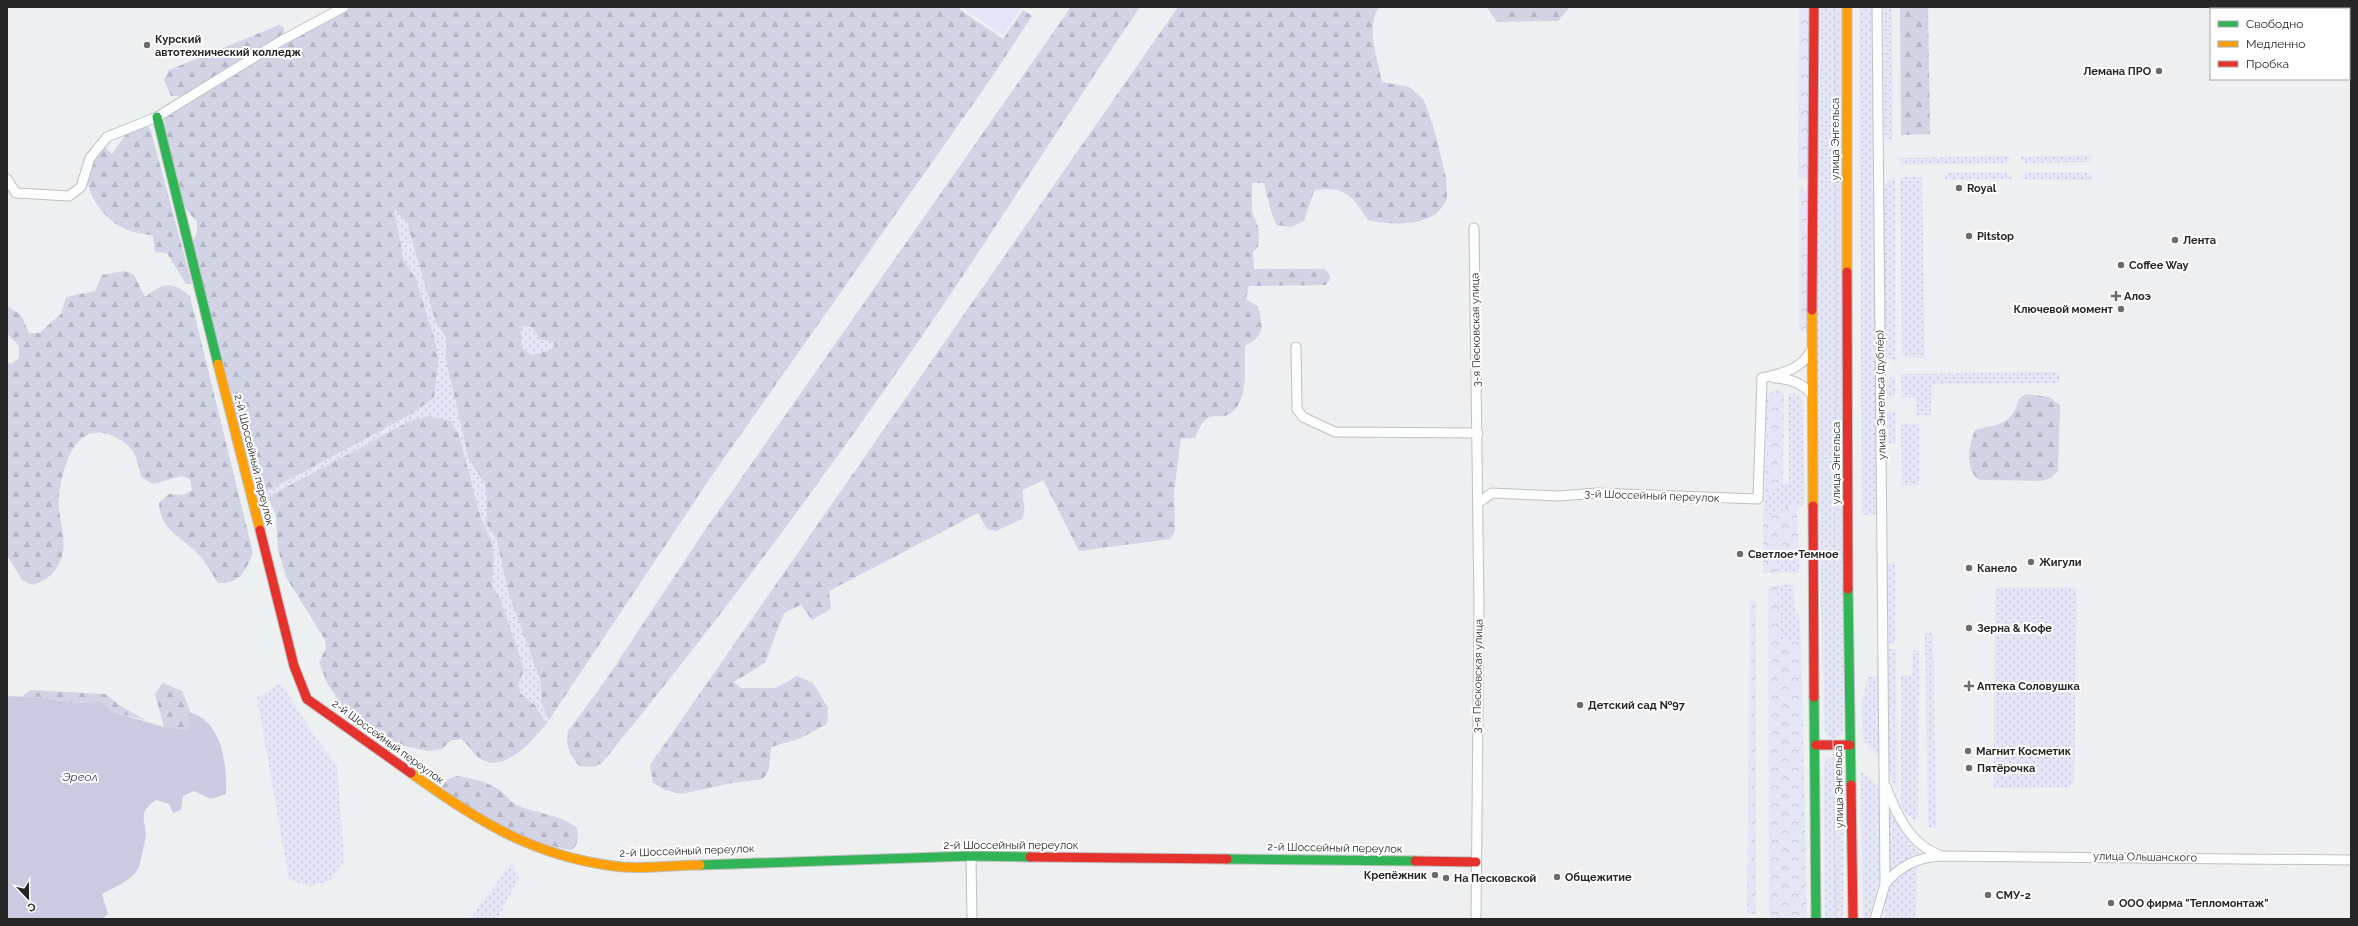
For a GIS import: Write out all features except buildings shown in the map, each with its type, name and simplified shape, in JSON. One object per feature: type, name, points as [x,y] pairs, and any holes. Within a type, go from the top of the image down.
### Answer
[{"type":"main road","name":"улица Энгельса","points":[[1814,7],[1812,349],[1816,745],[1816,919]]},
{"type":"main road","name":"улица Энгельса","points":[[1847,7],[1850,745],[1853,919]]},
{"type":"main road","name":"2-й Шоссейный переулок","points":[[157,117],[171,179],[294,666],[307,699],[467,814],[516,839],[547,852],[584,861],[623,867],[971,856],[1476,862]]},
{"type":"main road","points":[[1816,745],[1850,745]]},
{"type":"street","points":[[7,179],[16,193],[69,196],[81,187],[90,158],[107,137],[157,117],[279,42],[344,7]]},
{"type":"street","name":"улица Энгельса (дублёр)","points":[[1875,919],[1885,884],[1878,7]]},
{"type":"street","name":"3-я Песковская улица","points":[[1474,228],[1478,433],[1479,605],[1476,919]]},
{"type":"street","points":[[1296,347],[1297,409],[1303,417],[1335,432],[1478,433]]},
{"type":"street","points":[[1762,378],[1794,370],[1800,366],[1812,349]]},
{"type":"street","points":[[1762,378],[1789,379],[1807,388],[1813,396]]},
{"type":"street","name":"3-й Шоссейный переулок","points":[[1478,503],[1492,493],[1559,496],[1598,493],[1758,499],[1762,378]]},
{"type":"street","points":[[1884,783],[1900,819],[1913,839],[1928,851],[1940,856]]},
{"type":"street","points":[[971,856],[972,919]]},
{"type":"street","name":"улица Ольшанского","points":[[1885,884],[1908,863],[1940,856],[2351,860]]},
{"type":"green space","points":[[352,7],[961,7],[960,10],[1003,39],[1023,10],[1032,16],[992,77],[713,474],[549,720],[542,704],[540,679],[508,592],[497,540],[486,523],[487,507],[485,483],[469,460],[445,356],[447,346],[446,338],[436,323],[407,223],[394,209],[404,261],[416,279],[436,345],[438,362],[434,398],[408,416],[264,493],[255,485],[192,243],[197,233],[197,222],[185,208],[173,174],[164,119],[280,46]],"holes":[[[523,326],[532,327],[540,339],[553,342],[555,345],[550,350],[532,355],[523,349],[520,332]]]},
{"type":"green space","points":[[965,7],[1022,7],[1003,35],[964,9]]},
{"type":"green space","points":[[1071,7],[1140,7],[950,295],[867,415],[781,533],[693,649],[602,763],[593,767],[579,766],[570,754],[567,743],[568,731],[605,681],[705,530]]},
{"type":"green space","points":[[1178,7],[1379,7],[1375,15],[1373,33],[1382,82],[1410,87],[1424,100],[1436,136],[1446,178],[1447,199],[1439,211],[1428,218],[1411,223],[1385,223],[1368,220],[1352,198],[1340,191],[1324,189],[1314,191],[1304,221],[1291,227],[1277,225],[1271,210],[1264,183],[1252,183],[1252,212],[1259,229],[1258,247],[1253,252],[1254,269],[1325,269],[1330,275],[1330,280],[1325,285],[1249,286],[1246,299],[1258,307],[1262,325],[1260,334],[1257,338],[1245,346],[1243,394],[1234,410],[1226,416],[1207,418],[1202,424],[1195,438],[1181,439],[1174,491],[1175,531],[1170,539],[1079,551],[1043,480],[1023,490],[1024,508],[1022,519],[996,531],[987,529],[978,513],[829,591],[831,609],[812,620],[801,605],[784,613],[765,663],[734,682],[741,688],[776,688],[797,676],[813,683],[828,708],[827,724],[801,738],[771,747],[769,770],[763,779],[732,783],[681,794],[665,790],[653,783],[650,765]]},
{"type":"green space","points":[[1487,7],[1570,7],[1558,21],[1497,22]]},
{"type":"green space","points":[[1799,7],[1810,7],[1811,177],[1798,179]]},
{"type":"green space","points":[[1821,7],[1842,7],[1843,729],[1840,736],[1837,738],[1830,738],[1825,732],[1818,460],[1817,279]]},
{"type":"green space","points":[[1859,7],[1875,7],[1880,514],[1862,515]]},
{"type":"green space","points":[[1883,7],[1892,7],[1893,143],[1886,138],[1884,130]]},
{"type":"green space","points":[[1900,7],[1928,7],[1930,134],[1901,135]]},
{"type":"green space","points":[[279,25],[284,27],[284,34],[183,96],[171,96],[164,80],[169,70]]},
{"type":"green space","points":[[145,126],[150,128],[192,284],[186,284],[167,253],[155,252],[153,236],[130,231],[117,224],[104,214],[94,200],[91,192],[88,177],[94,160],[105,147],[112,154],[127,133]]},
{"type":"green space","points":[[2092,155],[2093,158],[2089,162],[2025,163],[2020,157]]},
{"type":"green space","points":[[2010,156],[2011,160],[2006,163],[1900,165],[1899,158]]},
{"type":"green space","points":[[1948,173],[2006,173],[2012,179],[1944,179]]},
{"type":"green space","points":[[2025,173],[2088,173],[2091,174],[2093,180],[2020,179]]},
{"type":"green space","points":[[1895,176],[1895,362],[1886,357],[1884,352],[1884,190],[1886,183]]},
{"type":"green space","points":[[1900,177],[1922,177],[1925,358],[1902,357]]},
{"type":"green space","points":[[1799,186],[1810,193],[1810,330],[1799,331]]},
{"type":"green space","points":[[394,208],[407,223],[436,323],[446,338],[447,346],[445,356],[469,460],[485,483],[487,507],[486,523],[497,540],[508,592],[540,679],[542,704],[549,720],[546,724],[536,706],[520,693],[519,682],[524,669],[501,600],[492,585],[494,561],[492,541],[482,522],[459,435],[408,422],[268,497],[264,493],[408,416],[434,398],[416,279],[404,261]]},
{"type":"green space","points":[[125,271],[134,275],[145,297],[157,289],[168,285],[178,287],[190,296],[253,553],[241,576],[232,581],[218,583],[199,555],[172,531],[163,520],[159,503],[169,494],[183,495],[192,490],[190,479],[182,476],[153,484],[141,477],[137,461],[130,448],[122,441],[107,434],[94,433],[84,437],[76,445],[65,468],[59,495],[59,511],[64,543],[61,559],[54,572],[43,581],[33,585],[22,580],[7,555],[7,362],[11,364],[19,358],[19,346],[7,334],[7,306],[21,315],[29,333],[39,333],[61,314],[66,297],[95,291],[102,275]]},
{"type":"green space","points":[[523,326],[533,327],[540,339],[553,342],[555,345],[550,350],[532,355],[523,349],[520,332]]},
{"type":"green space","points":[[2060,372],[2060,383],[1932,384],[1931,415],[1916,416],[1916,398],[1902,398],[1901,374]]},
{"type":"green space","points":[[1895,375],[1895,396],[1885,397],[1887,381]]},
{"type":"green space","points":[[1778,390],[1784,393],[1783,484],[1765,496],[1767,393]]},
{"type":"green space","points":[[1788,393],[1798,394],[1802,398],[1805,504],[1797,509],[1792,503],[1776,515],[1763,515],[1765,496],[1784,484],[1789,483]]},
{"type":"green space","points":[[2026,394],[2049,397],[2060,405],[2058,471],[2051,478],[2042,481],[1980,480],[1975,476],[1972,470],[1969,457],[1971,442],[1975,430],[1998,424],[2008,419],[2016,408],[2019,399]]},
{"type":"green space","points":[[1884,412],[1895,412],[1896,443],[1884,443]]},
{"type":"green space","points":[[429,416],[451,421],[459,435],[482,522],[492,541],[494,561],[492,585],[501,600],[524,669],[519,682],[520,693],[536,706],[546,724],[525,747],[507,759],[498,762],[488,762],[478,757],[461,739],[450,741],[442,749],[428,751],[395,744],[346,712],[327,683],[319,662],[326,648],[325,640],[286,577],[278,549],[276,515],[268,497],[408,422]]},
{"type":"green space","points":[[1901,424],[1919,424],[1919,485],[1902,486]]},
{"type":"green space","points":[[1793,502],[1797,509],[1798,547],[1807,547],[1808,559],[1778,559],[1777,573],[1763,573],[1763,515],[1776,515]]},
{"type":"green space","points":[[1778,559],[1799,559],[1799,573],[1777,573]]},
{"type":"green space","points":[[1895,561],[1895,644],[1885,644],[1884,566]]},
{"type":"green space","points":[[1793,583],[1795,613],[1799,615],[1801,642],[1780,641],[1777,586]]},
{"type":"green space","points":[[1768,586],[1777,586],[1780,641],[1801,642],[1807,919],[1771,919],[1769,914]]},
{"type":"green space","points":[[2000,587],[2074,587],[2077,589],[2074,781],[2069,787],[1994,788],[1995,591]]},
{"type":"green space","points":[[1750,601],[1756,601],[1756,914],[1747,914]]},
{"type":"green space","points":[[1925,633],[1933,633],[1936,827],[1928,827]]},
{"type":"green space","points":[[1885,649],[1896,649],[1897,792],[1886,766]]},
{"type":"green space","points":[[1913,650],[1919,650],[1918,817],[1915,820],[1906,814],[1901,804],[1901,675],[1912,675]]},
{"type":"green space","points":[[1881,676],[1881,759],[1863,741],[1862,702],[1868,677]]},
{"type":"green space","points":[[163,683],[182,691],[191,713],[188,731],[164,727],[155,694]]},
{"type":"green space","points":[[281,683],[315,737],[337,765],[344,861],[331,880],[311,886],[289,880],[257,698]]},
{"type":"green space","points":[[30,690],[105,694],[118,704],[145,720],[112,712],[100,702],[67,703],[48,698],[22,697]]},
{"type":"green space","points":[[1833,757],[1839,758],[1843,766],[1843,919],[1825,919],[1824,765],[1827,759]]},
{"type":"green space","points":[[1861,771],[1880,788],[1880,876],[1869,919],[1863,919]]},
{"type":"green space","points":[[457,776],[473,779],[493,786],[517,805],[570,823],[577,828],[578,837],[576,845],[572,850],[539,843],[484,819],[467,809],[442,787],[448,779]]},
{"type":"green space","points":[[1888,803],[1914,848],[1921,853],[1909,857],[1888,873]]},
{"type":"green space","points":[[1917,861],[1916,919],[1885,919],[1886,898],[1891,885],[1895,879]]},
{"type":"green space","points":[[512,863],[519,878],[497,919],[470,919]]},
{"type":"water","name":"Эреол","points":[[7,696],[48,698],[67,703],[101,702],[112,712],[164,727],[188,730],[191,713],[202,718],[210,726],[221,746],[224,758],[226,794],[211,799],[194,791],[183,796],[181,810],[173,813],[169,804],[156,800],[147,808],[144,815],[146,834],[139,867],[128,880],[102,894],[108,914],[102,919],[7,919]]},
{"type":"tram line","points":[[1835,7],[1836,376],[1833,745],[1836,919]]},
{"type":"traffic: fast","points":[[157,117],[218,364]]},
{"type":"traffic: fast","points":[[1848,589],[1851,785]]},
{"type":"traffic: fast","points":[[1814,697],[1816,919]]},
{"type":"traffic: fast","points":[[700,865],[971,856],[1030,857]]},
{"type":"traffic: fast","points":[[1227,859],[1415,861]]},
{"type":"traffic: slow","points":[[1847,7],[1847,272]]},
{"type":"traffic: slow","points":[[1812,310],[1813,506]]},
{"type":"traffic: slow","points":[[218,364],[260,530]]},
{"type":"traffic: slow","points":[[411,773],[436,791],[485,822],[535,846],[562,855],[622,867],[641,868],[700,865]]},
{"type":"traffic: jam","points":[[1812,310],[1814,7]]},
{"type":"traffic: jam","points":[[1847,272],[1848,589]]},
{"type":"traffic: jam","points":[[1813,506],[1814,697]]},
{"type":"traffic: jam","points":[[260,530],[294,666],[307,699],[411,773]]},
{"type":"traffic: jam","points":[[1816,745],[1850,745]]},
{"type":"traffic: jam","points":[[1851,785],[1853,919]]},
{"type":"traffic: jam","points":[[1030,857],[1227,859]]},
{"type":"traffic: jam","points":[[1415,861],[1476,862]]},
{"type":"place","name":"Курский автотехнический колледж","points":[[147,45]]},
{"type":"place","name":"Лемана ПРО","points":[[2159,71]]},
{"type":"place","name":"Royal","points":[[1959,188]]},
{"type":"place","name":"Pitstop","points":[[1969,236]]},
{"type":"place","name":"Лента","points":[[2175,240]]},
{"type":"place","name":"Coffee Way","points":[[2121,265]]},
{"type":"place","name":"Алоэ","points":[[2116,296]]},
{"type":"place","name":"Ключевой момент","points":[[2121,309]]},
{"type":"place","name":"Светлое+Темное","points":[[1740,554]]},
{"type":"place","name":"Жигули","points":[[2031,562]]},
{"type":"place","name":"Канело","points":[[1969,568]]},
{"type":"place","name":"Зерна & Кофе","points":[[1969,628]]},
{"type":"place","name":"Аптека Соловушка","points":[[1969,686]]},
{"type":"place","name":"Детский сад №97","points":[[1580,705]]},
{"type":"place","name":"Магнит Косметик","points":[[1968,751]]},
{"type":"place","name":"Пятёрочка","points":[[1969,768]]},
{"type":"place","name":"Крепёжник","points":[[1435,875]]},
{"type":"place","name":"Общежитие","points":[[1557,877]]},
{"type":"place","name":"На Песковской","points":[[1446,878]]},
{"type":"place","name":"СМУ-2","points":[[1988,895]]},
{"type":"place","name":"ООО фирма \"Тепломонтаж\"","points":[[2111,903]]}]
